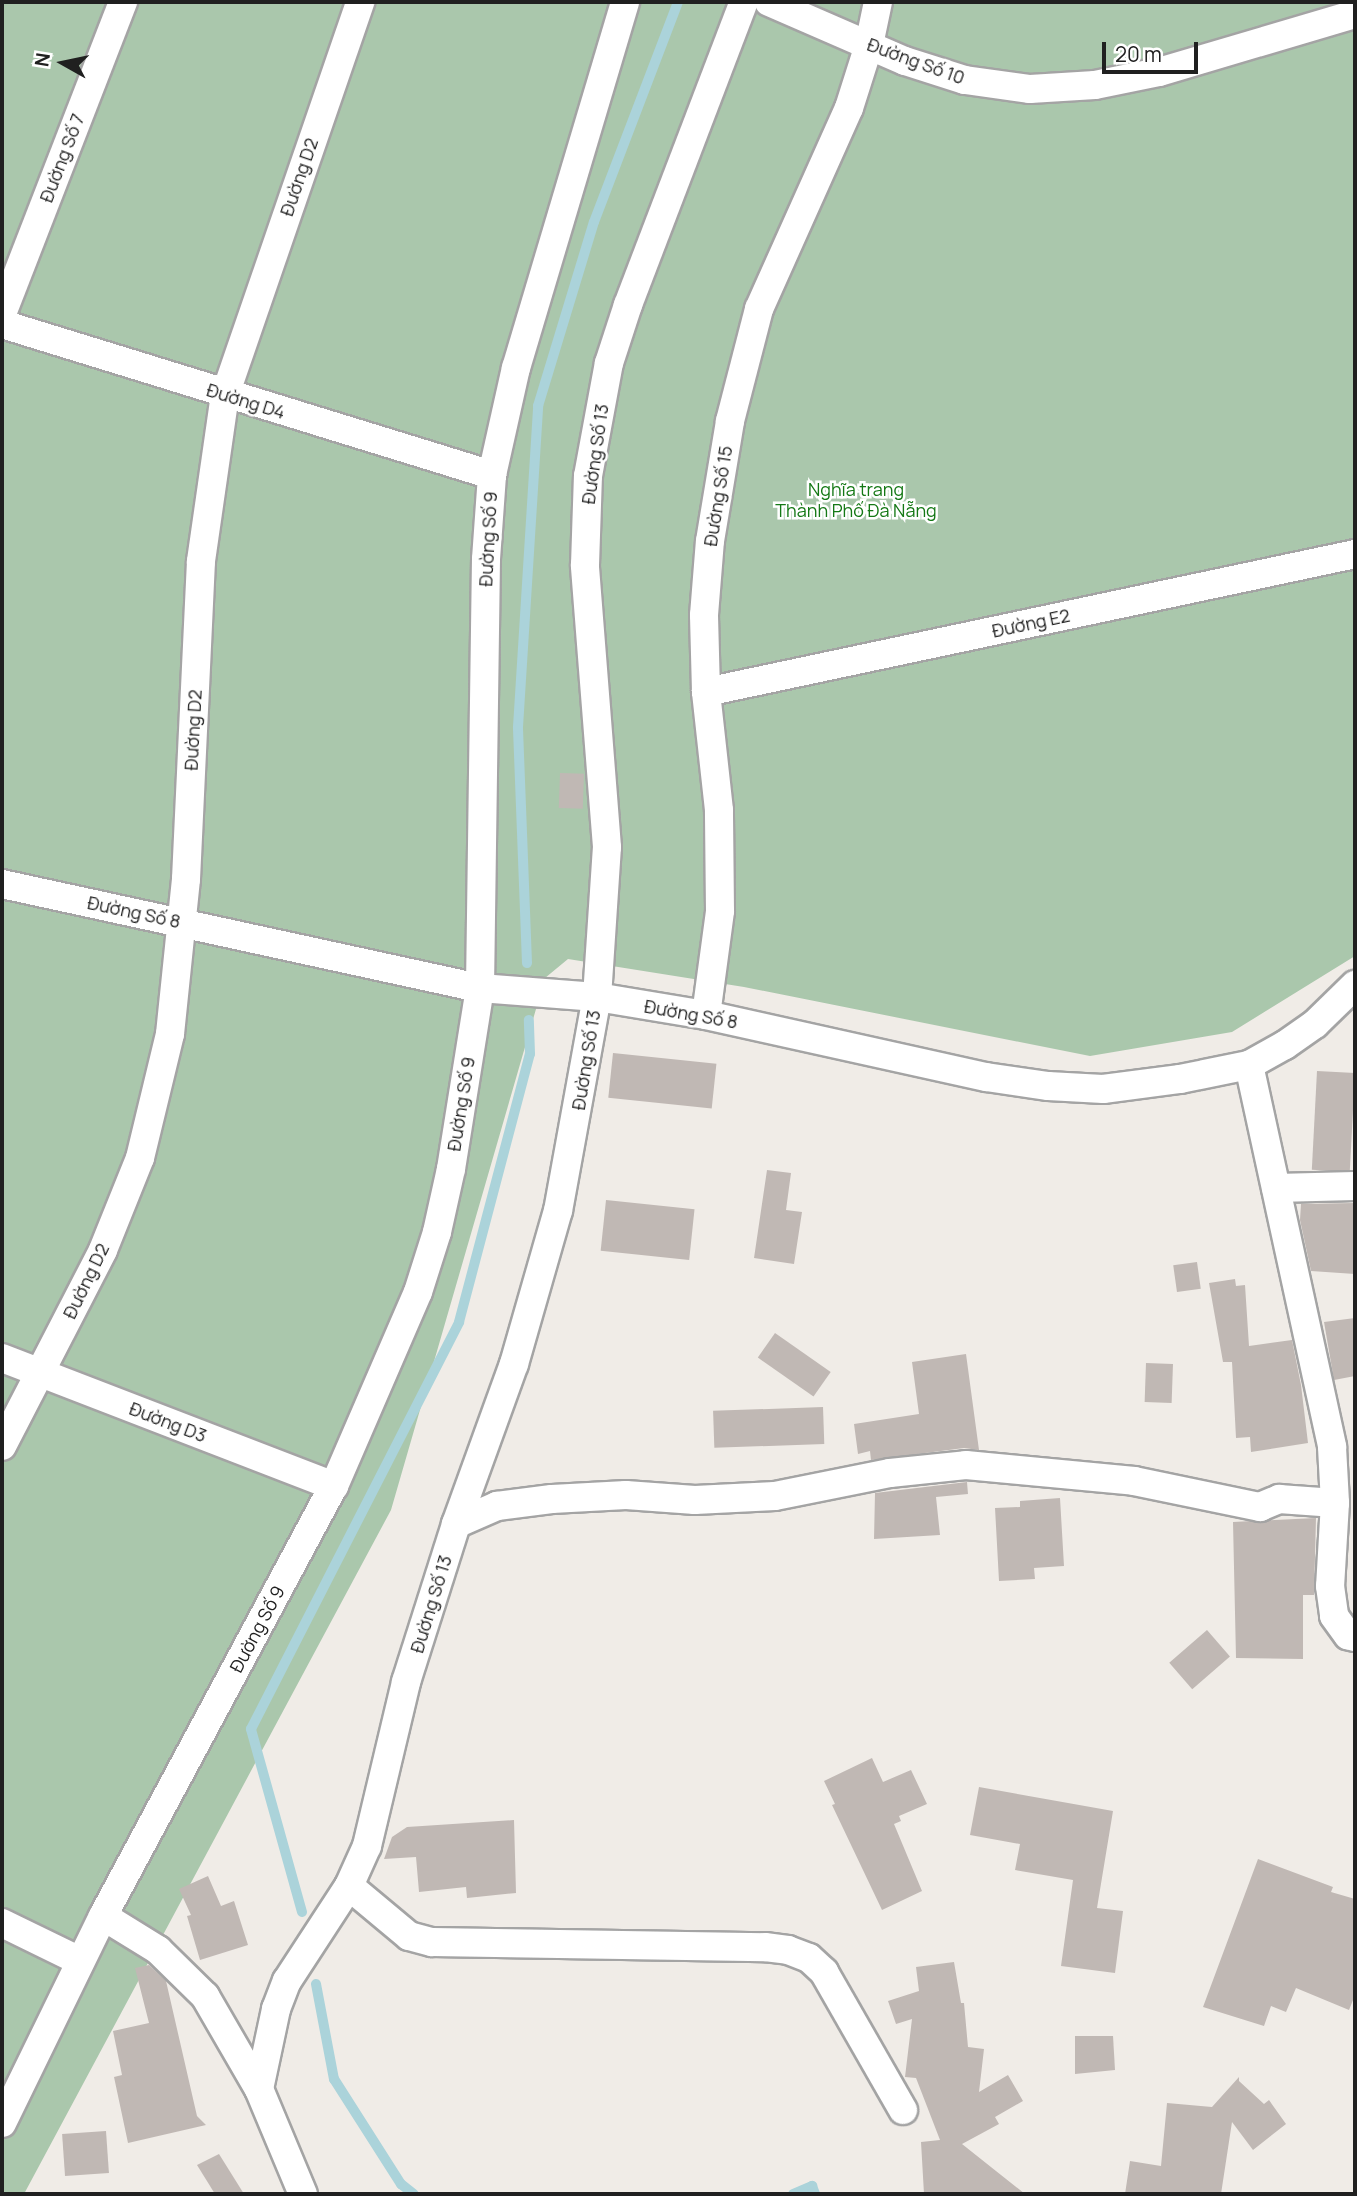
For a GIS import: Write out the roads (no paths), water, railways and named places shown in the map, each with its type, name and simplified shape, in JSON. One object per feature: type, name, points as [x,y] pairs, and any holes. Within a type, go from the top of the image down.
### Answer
[{"type":"street","name":"Đường Số 7","points":[[2,314],[123,2]]},
{"type":"street","name":"Đường D2","points":[[2,1447],[103,1250],[140,1158],[170,1034],[182,923],[201,561],[225,395],[360,2]]},
{"type":"street","name":"Đường Số 9","points":[[2,2123],[312,1478],[418,1292],[437,1232],[451,1169],[480,988],[486,559],[492,475],[516,368],[625,2]]},
{"type":"street","name":"Đường Số 13","points":[[259,2089],[275,2009],[287,1981],[349,1886],[367,1846],[406,1682],[456,1524],[514,1364],[558,1210],[597,997],[607,847],[585,565],[588,475],[609,363],[628,306],[744,2]]},
{"type":"street","name":"Đường Số 10","points":[[769,2],[905,61],[965,80],[1030,89],[1095,85],[1158,72],[1355,14]]},
{"type":"street","name":"Đường Số 15","points":[[706,1015],[720,911],[719,810],[706,692],[704,615],[710,541],[730,421],[759,309],[849,107],[869,45],[878,2]]},
{"type":"street","name":"Đường D4","points":[[2,324],[225,395],[492,475]]},
{"type":"street","name":"Đường E2","points":[[706,692],[1355,554]]},
{"type":"street","name":"Đường Số 8","points":[[2,884],[480,988],[597,997],[706,1015],[986,1077],[1048,1086],[1103,1089],[1180,1079],[1249,1065],[1286,1045],[1315,1024],[1355,985]]},
{"type":"street","points":[[1249,1065],[1332,1447],[1335,1503],[1330,1586],[1334,1616],[1348,1635],[1355,1637]]},
{"type":"street","points":[[1276,1188],[1355,1186]]},
{"type":"street","name":"Đường D3","points":[[2,1358],[312,1478]]},
{"type":"street","points":[[456,1524],[497,1506],[552,1499],[626,1495],[695,1500],[775,1496],[890,1473],[966,1465],[1134,1481],[1260,1507],[1279,1499],[1335,1503]]},
{"type":"street","points":[[349,1886],[410,1936],[432,1942],[765,1947],[788,1950],[809,1958],[824,1972],[903,2110]]},
{"type":"street","points":[[103,1916],[158,1950],[205,1996],[259,2089],[303,2194]]},
{"type":"street","points":[[2,1923],[80,1961]]},
{"type":"waterway","points":[[527,963],[518,727],[538,406],[594,222],[678,2]]},
{"type":"waterway","points":[[302,1912],[251,1729],[459,1322],[530,1054],[529,1020]]},
{"type":"waterway","points":[[316,1984],[334,2079],[401,2184],[414,2194]]},
{"type":"waterway","points":[[793,2194],[812,2186],[815,2194]]},
{"type":"park label","name":"Nghĩa trang Thành Phố Đà Nẵng","points":[[856,500]]}]
